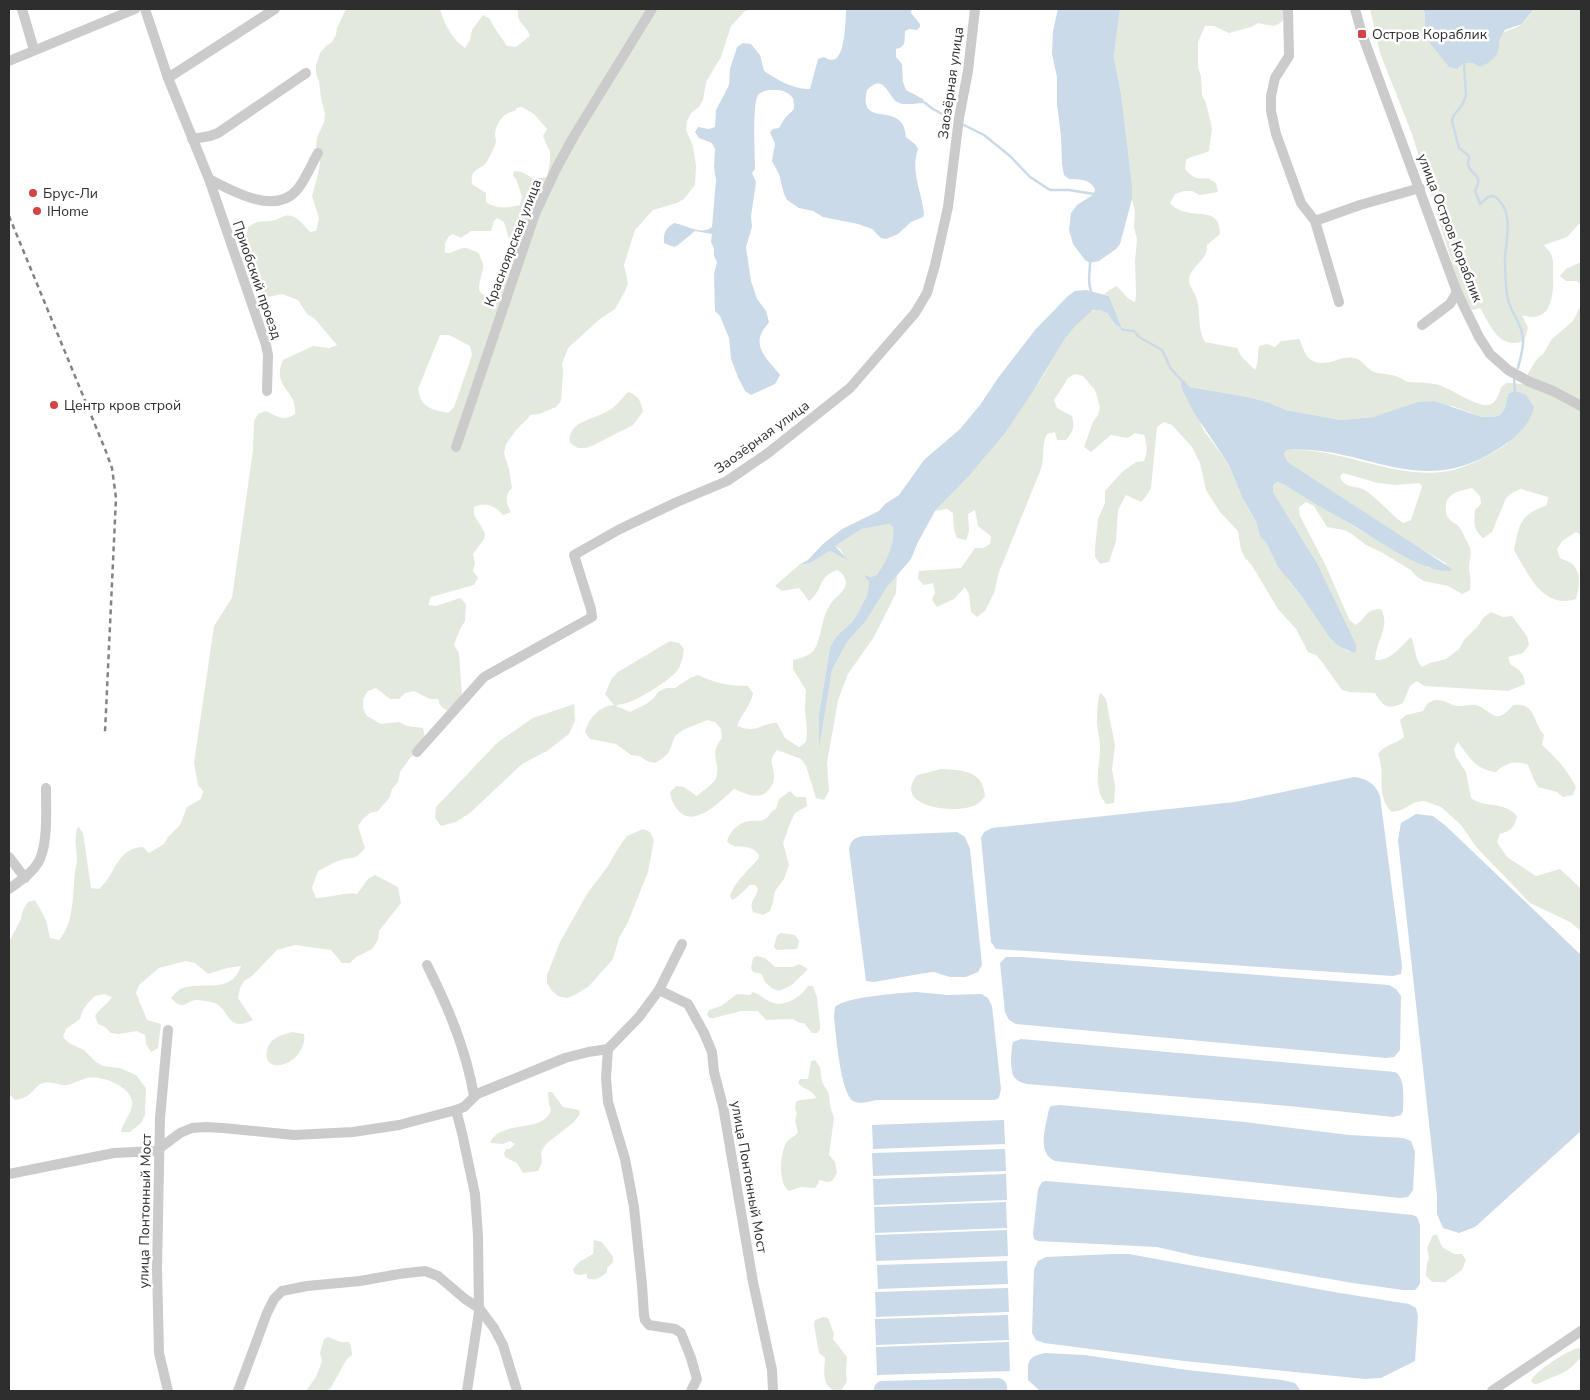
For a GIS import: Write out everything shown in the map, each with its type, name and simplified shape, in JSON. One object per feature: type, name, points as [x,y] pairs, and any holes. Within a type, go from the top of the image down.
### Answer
[{"type":"street","points":[[22,9],[34,50]]},
{"type":"street","points":[[9,61],[135,9]]},
{"type":"street","name":"Приобский проезд","points":[[145,9],[168,78],[209,180],[266,345],[268,355],[267,391]]},
{"type":"street","points":[[168,78],[275,9]]},
{"type":"street","name":"Красноярская улица","points":[[456,447],[535,214],[556,168],[574,136],[652,9]]},
{"type":"street","name":"Заозёрная улица","points":[[417,752],[484,677],[592,617],[574,555],[620,529],[727,481],[768,453],[850,388],[915,313],[927,293],[948,207],[959,118],[968,71],[974,9]]},
{"type":"street","points":[[1288,9],[1289,56],[1275,78],[1271,96],[1271,111],[1276,134],[1301,203],[1315,221],[1340,302]]},
{"type":"street","name":"улица Остров Кораблик","points":[[1355,9],[1362,34],[1457,292],[1479,337],[1490,354],[1508,370],[1581,406]]},
{"type":"street","points":[[192,139],[218,133],[306,73]]},
{"type":"street","points":[[209,180],[238,194],[255,199],[280,201],[288,198],[297,190],[318,153]]},
{"type":"street","points":[[1315,221],[1360,205],[1420,188]]},
{"type":"street","points":[[1422,325],[1450,304],[1457,292]]},
{"type":"street","points":[[9,889],[25,878],[40,860],[43,846],[46,788]]},
{"type":"street","points":[[9,857],[25,878]]},
{"type":"street","points":[[474,1096],[566,1058],[608,1049],[639,1017],[659,990],[682,944]]},
{"type":"street","points":[[9,1174],[114,1153],[148,1152],[161,1148],[180,1132],[192,1128],[223,1128],[294,1135],[353,1132],[399,1124],[464,1107],[471,1102],[474,1096],[471,1076],[450,1012],[428,965]]},
{"type":"street","name":"улица Понтонный Мост","points":[[659,990],[688,1004],[712,1052],[714,1072],[723,1106],[753,1282],[772,1370],[773,1391]]},
{"type":"street","name":"улица Понтонный Мост","points":[[168,1030],[160,1118],[161,1148],[157,1269],[159,1353],[168,1391]]},
{"type":"street","points":[[608,1049],[606,1078],[608,1102],[624,1158],[634,1207],[644,1316],[649,1325],[675,1329],[681,1333],[697,1379],[691,1391]]},
{"type":"street","points":[[456,1110],[476,1203],[479,1267],[479,1308],[467,1391]]},
{"type":"street","points":[[238,1391],[267,1313],[274,1299],[282,1291],[425,1271],[438,1276],[464,1299],[479,1308],[504,1345],[517,1391]]},
{"type":"street","points":[[1492,1391],[1581,1331]]},
{"type":"shaded area","points":[[346,9],[440,9],[449,31],[465,48],[470,40],[472,30],[483,15],[490,19],[507,46],[516,47],[530,36],[518,17],[518,9],[752,9],[745,11],[731,26],[721,57],[706,82],[703,100],[699,107],[691,113],[687,121],[686,130],[693,146],[696,166],[695,185],[684,199],[653,210],[635,230],[624,265],[628,284],[615,309],[600,319],[568,348],[562,364],[561,401],[556,407],[531,415],[516,430],[506,444],[504,453],[512,488],[508,493],[507,499],[511,512],[503,515],[497,509],[490,506],[474,507],[474,515],[485,533],[484,539],[473,554],[475,563],[473,571],[478,578],[474,585],[431,597],[428,605],[436,606],[460,598],[466,604],[465,621],[454,645],[459,653],[462,696],[447,711],[440,705],[438,699],[430,699],[414,691],[405,693],[399,699],[390,699],[376,688],[368,691],[363,699],[363,709],[367,716],[381,724],[399,722],[407,726],[423,728],[425,737],[417,752],[400,772],[398,782],[392,789],[390,797],[378,811],[370,813],[358,826],[365,848],[357,856],[338,861],[318,871],[312,888],[316,898],[357,894],[368,879],[375,875],[398,887],[401,903],[379,931],[378,940],[372,949],[356,957],[350,963],[342,963],[331,950],[295,945],[277,950],[252,976],[244,981],[240,988],[238,998],[253,1020],[244,1023],[237,1024],[232,1022],[217,1004],[195,1000],[181,1005],[171,998],[183,988],[224,984],[231,981],[241,966],[208,974],[195,963],[186,961],[159,968],[139,985],[136,993],[147,1020],[161,1024],[158,1048],[151,1052],[146,1044],[145,1035],[137,1031],[119,1034],[111,1033],[105,1027],[98,1024],[95,1016],[112,997],[104,994],[95,996],[83,1010],[80,1019],[66,1029],[63,1037],[69,1043],[84,1050],[103,1066],[120,1068],[136,1075],[146,1088],[145,1115],[141,1123],[130,1132],[121,1132],[131,1109],[132,1101],[121,1086],[107,1080],[88,1078],[66,1085],[47,1082],[39,1085],[30,1094],[15,1100],[9,1094],[9,942],[21,919],[23,910],[28,902],[35,900],[46,920],[50,938],[59,940],[64,933],[72,908],[77,862],[75,840],[78,826],[83,833],[91,888],[99,889],[127,852],[143,847],[149,853],[164,844],[180,825],[187,807],[201,799],[203,791],[198,785],[194,763],[214,626],[232,598],[253,450],[254,421],[258,414],[266,411],[284,418],[295,414],[295,406],[280,377],[283,360],[313,346],[329,348],[337,345],[315,319],[307,314],[298,300],[282,294],[264,298],[257,292],[249,276],[246,246],[248,227],[256,222],[272,221],[293,216],[310,232],[316,231],[319,218],[312,196],[320,162],[316,146],[317,138],[324,122],[325,114],[316,74],[316,65],[320,53],[332,42],[336,35],[337,28]],"holes":[[[522,107],[534,114],[547,129],[543,136],[550,152],[547,177],[534,179],[522,172],[514,171],[513,176],[516,179],[522,196],[520,205],[507,207],[493,206],[486,202],[486,193],[472,184],[472,175],[486,163],[490,156],[496,142],[495,134],[501,119],[507,113]],[[497,218],[504,222],[509,239],[514,240],[514,250],[510,262],[499,277],[497,292],[494,295],[487,295],[482,294],[479,287],[483,266],[479,253],[466,248],[445,253],[445,243],[449,236],[453,234],[461,238],[471,231],[491,231]],[[440,335],[449,335],[470,346],[472,355],[454,407],[448,413],[432,409],[424,404],[418,389]]]},
{"type":"shaded area","points":[[1120,9],[1287,9],[1287,15],[1281,23],[1274,25],[1258,23],[1229,33],[1214,26],[1205,26],[1198,42],[1198,68],[1201,76],[1202,95],[1206,103],[1212,128],[1209,151],[1186,160],[1185,169],[1195,177],[1201,179],[1208,178],[1216,183],[1218,192],[1200,195],[1192,191],[1184,191],[1175,194],[1170,203],[1177,209],[1185,212],[1209,215],[1215,218],[1219,224],[1220,234],[1207,245],[1205,255],[1192,271],[1189,278],[1197,300],[1201,332],[1205,342],[1237,348],[1241,356],[1255,370],[1259,346],[1267,344],[1275,347],[1281,341],[1299,339],[1306,355],[1313,361],[1324,363],[1344,358],[1357,359],[1375,372],[1395,376],[1408,382],[1439,385],[1471,401],[1488,405],[1496,400],[1501,387],[1507,383],[1525,384],[1528,373],[1537,359],[1543,354],[1552,339],[1573,321],[1581,305],[1581,535],[1576,532],[1562,541],[1557,549],[1560,558],[1569,562],[1577,570],[1579,587],[1576,599],[1564,601],[1554,599],[1545,594],[1531,579],[1514,550],[1522,521],[1531,513],[1547,505],[1548,497],[1521,489],[1512,493],[1506,498],[1492,532],[1483,538],[1477,532],[1474,522],[1475,510],[1481,504],[1480,496],[1472,488],[1450,496],[1446,504],[1447,515],[1459,527],[1471,551],[1469,567],[1470,590],[1462,594],[1448,586],[1424,581],[1411,570],[1366,545],[1352,534],[1344,530],[1327,527],[1314,506],[1306,502],[1299,507],[1300,516],[1325,564],[1349,619],[1355,625],[1371,611],[1381,609],[1384,616],[1384,628],[1375,660],[1391,656],[1411,637],[1419,664],[1422,667],[1446,659],[1459,649],[1464,640],[1484,617],[1491,612],[1503,617],[1512,616],[1527,636],[1529,645],[1523,653],[1508,657],[1511,665],[1521,673],[1525,684],[1508,691],[1424,686],[1417,681],[1410,686],[1403,703],[1390,707],[1383,704],[1375,693],[1342,690],[1316,655],[1308,652],[1296,629],[1278,609],[1251,564],[1245,558],[1241,550],[1238,531],[1220,512],[1206,490],[1200,463],[1192,447],[1172,425],[1164,422],[1157,427],[1151,488],[1141,502],[1126,495],[1118,510],[1116,541],[1109,562],[1100,564],[1095,557],[1095,548],[1098,519],[1105,503],[1105,491],[1122,472],[1136,462],[1144,461],[1146,445],[1144,435],[1135,433],[1128,438],[1111,435],[1091,452],[1084,447],[1100,407],[1095,390],[1083,376],[1075,374],[1068,378],[1054,400],[1057,408],[1072,416],[1072,432],[1066,440],[1057,440],[1055,432],[1047,434],[1044,442],[1041,469],[999,572],[994,593],[985,611],[977,617],[971,612],[969,594],[965,587],[954,599],[937,607],[932,600],[935,592],[933,583],[924,585],[918,579],[919,571],[961,568],[975,548],[983,548],[990,544],[991,536],[978,526],[975,510],[968,514],[969,531],[966,540],[957,538],[954,530],[953,513],[947,509],[935,511],[969,476],[1016,416],[1064,340],[1082,318],[1095,310],[1100,310],[1107,313],[1121,328],[1109,296],[1104,294],[1116,286],[1129,299],[1135,302],[1137,239],[1134,227],[1135,212],[1121,93],[1114,57]],"holes":[[[1184,380],[1190,387],[1248,397],[1286,410],[1341,420],[1373,417],[1400,410],[1408,405],[1452,406],[1482,417],[1493,417],[1500,415],[1505,408],[1508,394],[1508,443],[1473,463],[1460,468],[1439,472],[1395,469],[1308,450],[1286,450],[1284,454],[1288,462],[1447,564],[1429,568],[1388,547],[1285,485],[1277,482],[1273,485],[1273,492],[1317,563],[1356,644],[1350,652],[1338,646],[1329,637],[1260,536],[1256,522],[1242,497],[1229,465],[1203,429]],[[1343,473],[1378,483],[1396,485],[1419,483],[1422,486],[1411,520],[1403,523],[1366,491],[1344,483],[1340,476]]]},
{"type":"shaded area","points":[[1370,9],[1423,9],[1425,14],[1425,32],[1464,63],[1472,63],[1480,67],[1499,48],[1503,34],[1522,24],[1534,9],[1581,9],[1581,222],[1567,237],[1544,245],[1552,256],[1553,261],[1552,298],[1545,312],[1540,316],[1522,315],[1528,328],[1524,341],[1508,342],[1497,335],[1480,308],[1472,310],[1460,288],[1412,134],[1380,53]]},
{"type":"shaded area","points":[[1581,262],[1581,285],[1577,281],[1566,281],[1560,276],[1566,269]]},
{"type":"shaded area","points":[[628,392],[639,399],[643,412],[633,425],[586,448],[578,448],[570,443],[570,436],[577,426],[611,409]]},
{"type":"shaded area","points":[[889,524],[893,527],[893,539],[884,564],[878,575],[864,576],[869,582],[864,603],[852,622],[830,647],[819,714],[819,742],[832,670],[847,642],[866,621],[897,574],[896,593],[874,637],[848,674],[838,700],[827,763],[829,791],[824,800],[816,798],[806,766],[801,759],[777,750],[772,758],[774,781],[771,787],[762,795],[748,795],[734,789],[707,811],[692,817],[684,815],[675,806],[670,792],[676,786],[684,787],[697,796],[715,780],[717,769],[715,755],[722,738],[721,729],[715,722],[707,720],[683,730],[675,736],[669,752],[655,763],[639,756],[631,755],[616,744],[590,739],[585,732],[589,722],[599,710],[614,705],[605,694],[612,678],[618,672],[670,641],[679,643],[684,649],[681,663],[676,672],[647,693],[632,701],[616,706],[630,712],[646,704],[658,692],[666,688],[675,688],[698,675],[722,684],[748,686],[753,693],[752,698],[737,726],[754,729],[771,723],[777,723],[785,738],[799,747],[806,742],[806,690],[793,669],[793,660],[807,655],[814,650],[819,640],[827,610],[844,590],[846,581],[838,570],[831,573],[809,601],[799,588],[782,591],[775,586],[799,565],[810,563],[830,551],[846,558],[840,549],[835,546],[862,529]]},
{"type":"shaded area","points":[[1100,692],[1106,699],[1115,746],[1112,770],[1115,786],[1114,803],[1106,804],[1099,791],[1098,784],[1100,747],[1097,717]]},
{"type":"shaded area","points":[[1434,700],[1457,706],[1476,705],[1494,716],[1502,715],[1513,705],[1526,706],[1530,709],[1544,735],[1542,745],[1561,764],[1576,787],[1573,795],[1563,797],[1557,792],[1538,787],[1528,765],[1511,763],[1503,766],[1496,772],[1489,771],[1478,766],[1458,742],[1454,749],[1456,757],[1466,772],[1471,798],[1482,803],[1506,808],[1517,816],[1514,826],[1500,834],[1497,842],[1507,857],[1536,876],[1560,869],[1581,889],[1581,931],[1570,922],[1530,903],[1477,848],[1461,825],[1441,807],[1424,801],[1416,802],[1401,810],[1392,812],[1387,806],[1382,792],[1378,754],[1384,748],[1404,737],[1400,720],[1406,715],[1423,711],[1427,704]]},
{"type":"shaded area","points":[[574,704],[575,721],[569,734],[547,751],[522,764],[470,813],[456,822],[441,826],[435,818],[436,807],[498,742],[533,718]]},
{"type":"shaded area","points":[[941,769],[964,771],[976,776],[983,787],[985,796],[973,806],[953,809],[929,806],[919,801],[913,794],[911,786],[917,775]]},
{"type":"shaded area","points":[[790,791],[796,797],[806,797],[807,806],[795,813],[791,821],[783,843],[789,865],[784,879],[775,891],[770,911],[763,915],[753,912],[752,902],[758,888],[755,885],[750,885],[732,900],[730,896],[742,876],[759,858],[759,855],[753,849],[736,846],[727,841],[732,831],[741,824],[766,818],[776,809],[779,799]]},
{"type":"shaded area","points":[[643,829],[650,832],[654,840],[648,872],[628,922],[619,938],[613,959],[589,986],[567,998],[558,996],[547,983],[547,975],[560,942],[587,894],[627,836]]},
{"type":"shaded area","points":[[781,933],[795,935],[799,941],[797,949],[777,950],[774,947],[777,935]]},
{"type":"shaded area","points":[[757,956],[765,958],[775,967],[793,967],[799,964],[808,969],[792,985],[779,991],[768,985],[762,974],[753,972],[751,968],[753,958]]},
{"type":"shaded area","points":[[808,986],[813,986],[817,998],[820,1029],[817,1033],[812,1033],[804,1023],[792,1019],[766,1020],[758,1011],[741,1011],[714,1018],[709,1018],[707,1014],[709,1010],[721,1006],[737,994],[750,995],[753,992],[771,1002],[781,1004],[797,997]]},
{"type":"shaded area","points":[[292,1032],[304,1034],[303,1045],[297,1056],[281,1065],[271,1064],[266,1054],[271,1042],[279,1036]]},
{"type":"shaded area","points":[[815,1060],[820,1067],[822,1082],[829,1094],[834,1118],[829,1155],[835,1162],[837,1173],[832,1181],[819,1180],[815,1188],[801,1187],[789,1191],[783,1182],[782,1154],[786,1143],[798,1132],[795,1121],[797,1113],[795,1109],[796,1102],[816,1098],[813,1093],[798,1083],[800,1079],[808,1079],[811,1061]]},
{"type":"shaded area","points":[[548,1092],[552,1092],[563,1107],[579,1110],[580,1114],[574,1122],[546,1144],[541,1152],[542,1162],[538,1171],[523,1173],[517,1163],[505,1157],[506,1149],[510,1149],[515,1144],[510,1141],[503,1144],[490,1143],[502,1131],[532,1124],[547,1117],[551,1109]]},
{"type":"shaded area","points":[[1433,1235],[1437,1235],[1442,1247],[1454,1254],[1462,1254],[1466,1260],[1462,1270],[1445,1282],[1432,1282],[1426,1276],[1429,1258],[1427,1248]]},
{"type":"shaded area","points":[[594,1240],[602,1242],[613,1257],[613,1262],[607,1268],[607,1272],[593,1279],[587,1278],[587,1274],[579,1275],[574,1273],[573,1269],[579,1262],[593,1254]]},
{"type":"shaded area","points":[[823,1317],[828,1318],[834,1334],[833,1339],[847,1357],[847,1381],[841,1391],[830,1388],[825,1380],[825,1358],[819,1353],[814,1325],[815,1320]]},
{"type":"shaded area","points":[[328,1337],[341,1342],[349,1342],[352,1355],[347,1359],[330,1389],[325,1391],[306,1391],[316,1377],[322,1361],[320,1353],[324,1339]]},
{"type":"shaded area","points":[[1579,1348],[1581,1350],[1581,1357],[1565,1372],[1538,1384],[1534,1384],[1531,1381],[1538,1372],[1552,1362],[1568,1352]]},
{"type":"water","points":[[846,9],[912,9],[911,13],[920,24],[917,30],[909,29],[905,31],[904,43],[902,47],[896,49],[896,57],[902,64],[903,82],[906,90],[923,99],[925,103],[907,104],[897,102],[882,84],[878,83],[867,90],[866,102],[869,109],[874,113],[898,119],[903,125],[906,137],[916,145],[918,149],[915,166],[924,214],[923,217],[911,222],[898,234],[886,239],[881,238],[872,229],[858,224],[823,217],[813,211],[799,208],[787,200],[779,174],[772,161],[775,144],[770,132],[773,129],[779,128],[793,110],[793,98],[786,92],[779,90],[766,91],[758,95],[754,119],[755,169],[752,173],[756,182],[751,216],[752,227],[746,247],[751,281],[757,299],[766,311],[769,322],[760,338],[761,350],[780,375],[775,384],[751,395],[745,391],[738,377],[731,359],[729,338],[720,316],[715,311],[714,274],[717,262],[711,242],[712,234],[695,231],[674,247],[664,243],[664,236],[667,229],[674,223],[699,230],[712,227],[716,180],[714,167],[715,149],[712,143],[699,138],[695,132],[698,127],[709,129],[715,127],[716,110],[729,85],[730,69],[737,47],[743,43],[751,44],[760,55],[764,71],[792,86],[810,89],[818,59],[824,57],[834,60],[841,51]]},
{"type":"water","points":[[1058,9],[1120,9],[1114,57],[1121,93],[1132,184],[1132,199],[1120,244],[1099,261],[1090,263],[1085,260],[1073,244],[1069,230],[1071,213],[1077,205],[1094,194],[1095,189],[1087,181],[1069,179],[1064,175],[1057,104],[1057,77],[1052,54],[1053,31]]},
{"type":"water","points":[[1423,9],[1534,9],[1522,24],[1505,30],[1500,39],[1496,56],[1488,63],[1480,67],[1472,63],[1464,63],[1457,69],[1449,67],[1428,41],[1425,32],[1425,14]]},
{"type":"water","points":[[1086,290],[1109,296],[1122,329],[1116,325],[1107,313],[1100,310],[1093,310],[1075,326],[1064,340],[1005,433],[970,475],[935,511],[911,559],[887,587],[866,621],[847,642],[832,670],[819,748],[819,714],[830,647],[837,636],[852,622],[867,596],[869,582],[863,575],[871,577],[877,575],[887,558],[893,539],[893,527],[889,524],[862,529],[835,546],[848,560],[830,551],[810,563],[799,565],[808,560],[823,544],[842,529],[879,511],[885,504],[899,495],[924,460],[960,429],[980,405],[1035,330],[1068,296],[1075,291]]},
{"type":"water","points":[[1184,380],[1190,387],[1248,397],[1286,410],[1341,420],[1373,417],[1418,402],[1434,401],[1482,417],[1493,417],[1500,415],[1505,408],[1508,394],[1515,391],[1526,395],[1534,407],[1525,426],[1504,445],[1469,464],[1442,470],[1417,471],[1315,450],[1286,450],[1284,454],[1288,462],[1452,569],[1450,571],[1439,570],[1414,561],[1285,485],[1277,482],[1273,485],[1273,492],[1317,563],[1356,644],[1356,651],[1354,653],[1338,646],[1329,637],[1300,594],[1278,567],[1267,544],[1260,536],[1256,522],[1242,497],[1229,465],[1193,411],[1182,389],[1181,383]]},
{"type":"water","points":[[1354,777],[1370,782],[1380,796],[1402,966],[1401,974],[1393,976],[996,949],[991,942],[981,838],[984,832],[992,828],[1235,802]]},
{"type":"water","points":[[1416,814],[1433,816],[1446,826],[1581,955],[1581,1131],[1475,1227],[1459,1233],[1443,1228],[1437,1214],[1437,1196],[1398,840],[1401,823]]},
{"type":"water","points":[[957,832],[965,837],[970,849],[982,965],[978,972],[966,977],[950,977],[934,972],[874,982],[866,981],[849,849],[852,841],[864,836]]},
{"type":"water","points":[[1006,957],[1389,985],[1396,989],[1401,996],[1400,1050],[1394,1057],[1386,1058],[1016,1024],[1009,1020],[1005,1012],[1000,963]]},
{"type":"water","points":[[916,992],[948,995],[981,994],[988,998],[992,1006],[1001,1089],[999,1098],[995,1100],[877,1100],[859,1103],[853,1101],[849,1096],[839,1062],[834,1017],[835,1007],[861,998]]},
{"type":"water","points":[[1021,1039],[1395,1072],[1401,1079],[1403,1111],[1401,1115],[1393,1117],[1289,1106],[1027,1084],[1016,1079],[1011,1068],[1013,1042]]},
{"type":"water","points":[[1060,1105],[1245,1122],[1349,1135],[1403,1138],[1411,1141],[1415,1152],[1413,1190],[1408,1197],[1400,1198],[1055,1161],[1046,1152],[1044,1138],[1049,1109],[1051,1106]]},
{"type":"water","points":[[1004,1120],[1005,1144],[873,1149],[872,1125]]},
{"type":"water","points":[[1005,1149],[1006,1171],[873,1176],[872,1153]]},
{"type":"water","points":[[1006,1174],[1007,1200],[874,1205],[873,1179]]},
{"type":"water","points":[[1042,1182],[1413,1215],[1417,1217],[1420,1225],[1420,1283],[1415,1290],[1403,1290],[1196,1256],[1157,1247],[1038,1241],[1034,1239],[1033,1234],[1038,1189]]},
{"type":"water","points":[[1006,1202],[1007,1228],[875,1233],[874,1207]]},
{"type":"water","points":[[1007,1230],[1008,1256],[876,1261],[875,1235]]},
{"type":"water","points":[[1129,1254],[1409,1304],[1416,1308],[1418,1316],[1415,1361],[1381,1378],[1365,1379],[1184,1361],[1044,1343],[1036,1340],[1032,1333],[1034,1269],[1038,1261],[1046,1257]]},
{"type":"water","points":[[1007,1261],[1008,1284],[878,1289],[877,1265]]},
{"type":"water","points":[[1008,1288],[1009,1312],[876,1317],[875,1292]]},
{"type":"water","points":[[1008,1315],[1009,1340],[876,1345],[875,1319]]},
{"type":"water","points":[[1009,1342],[1010,1371],[877,1375],[876,1347]]},
{"type":"water","points":[[1045,1353],[1084,1355],[1187,1370],[1282,1380],[1295,1383],[1301,1391],[1040,1391],[1028,1380],[1028,1365],[1034,1356]]},
{"type":"water","points":[[999,1378],[1006,1383],[1007,1391],[874,1391],[875,1385],[881,1381]]},
{"type":"waterway","points":[[1464,63],[1466,96],[1452,121],[1459,148],[1469,156],[1469,168],[1478,178],[1478,185],[1475,190],[1480,204],[1488,197],[1494,196],[1505,210],[1508,228],[1505,256],[1507,294],[1523,338],[1518,368]]},
{"type":"waterway","points":[[925,103],[951,119]]},
{"type":"waterway","points":[[964,125],[984,135],[1010,156],[1030,177],[1050,190],[1069,190],[1094,194]]},
{"type":"waterway","points":[[1090,263],[1089,280],[1091,291]]},
{"type":"waterway","points":[[1122,329],[1134,331],[1139,337],[1162,350],[1171,369],[1183,382]]},
{"type":"waterway","points":[[1514,378],[1515,391]]},
{"type":"railway","points":[[9,216],[112,468],[116,498],[105,732]]},
{"type":"place","name":"Остров Кораблик","points":[[1362,34]]},
{"type":"place","name":"Брус-Ли","points":[[33,193]]},
{"type":"place","name":"IHome","points":[[37,211]]},
{"type":"place","name":"Центр кров строй","points":[[54,405]]}]
